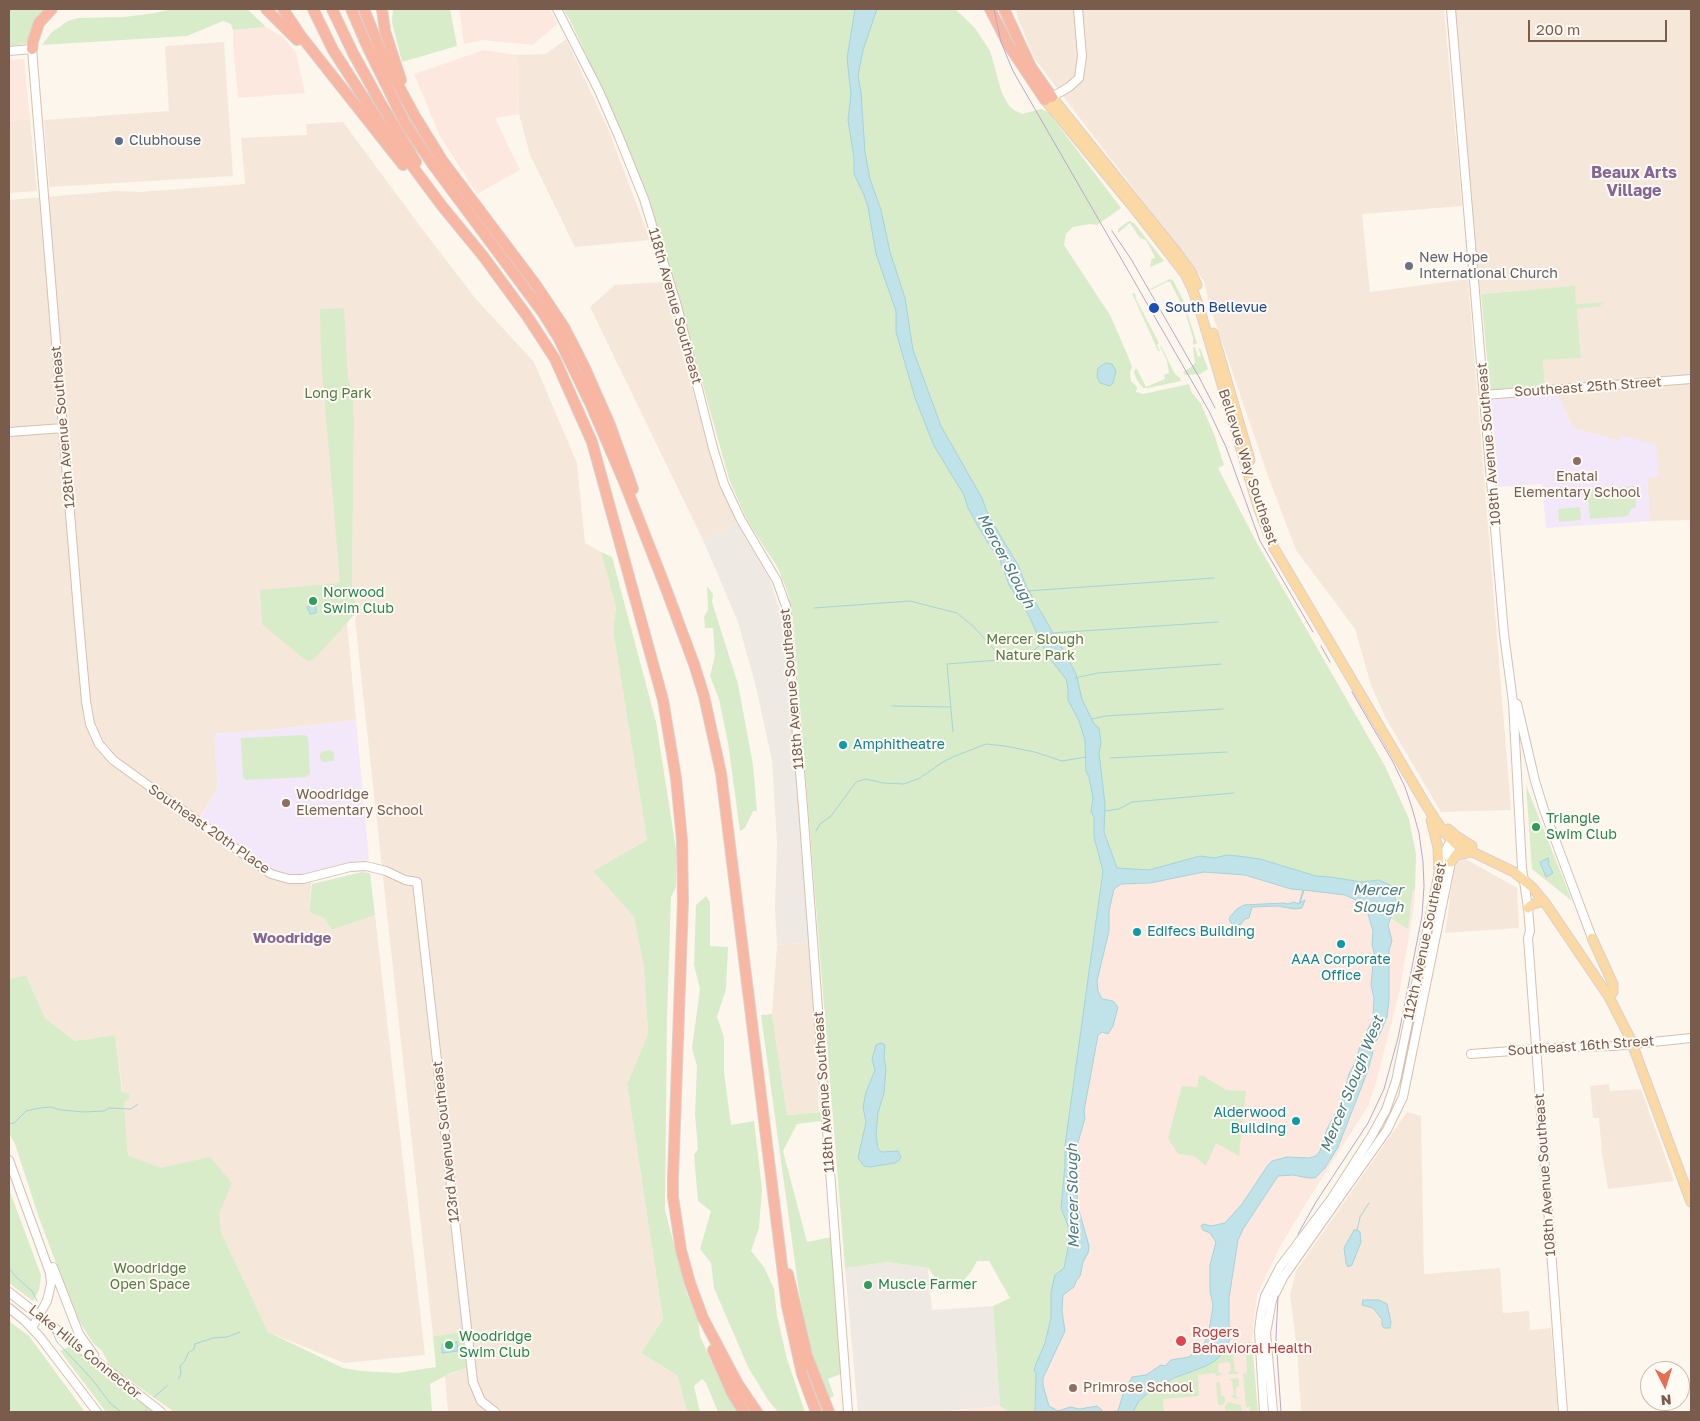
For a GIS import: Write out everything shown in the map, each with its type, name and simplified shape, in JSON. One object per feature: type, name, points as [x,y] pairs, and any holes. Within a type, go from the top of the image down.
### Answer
[{"type":"highway","points":[[32,50],[40,23],[52,9]]},
{"type":"highway","points":[[266,9],[290,32],[375,131]]},
{"type":"highway","points":[[283,9],[301,36],[375,131],[418,184],[460,228]]},
{"type":"highway","points":[[313,9],[333,50],[365,102],[527,316],[554,359],[592,442],[663,700],[677,786],[683,870],[683,901],[672,1153],[673,1197],[682,1250],[714,1354],[744,1412]]},
{"type":"highway","points":[[332,9],[353,53],[442,206]]},
{"type":"highway","points":[[351,9],[405,122],[433,165],[543,313],[558,337],[591,405],[665,586]]},
{"type":"highway","points":[[364,9],[383,57],[416,118],[442,160],[536,285],[564,327],[584,366],[620,449],[665,586],[704,696],[721,773],[787,1306],[794,1346],[816,1412]]},
{"type":"highway","points":[[382,9],[388,43],[416,118]]},
{"type":"highway","points":[[991,9],[999,28],[1022,68],[1048,98]]},
{"type":"highway","points":[[1004,9],[1031,67],[1048,98]]},
{"type":"highway","points":[[1008,9],[1020,44]]},
{"type":"highway","points":[[774,1210],[807,1356],[828,1412]]},
{"type":"highway","points":[[701,1313],[738,1384],[756,1412]]},
{"type":"main road","name":"Bellevue Way Southeast","points":[[1048,98],[1076,127],[1172,256],[1192,288],[1258,507],[1274,548],[1443,831],[1472,852],[1492,860]]},
{"type":"main road","name":"Bellevue Way Southeast","points":[[1048,98],[1135,205],[1178,254],[1195,280],[1206,311],[1263,505],[1279,546],[1452,837],[1523,879],[1544,901],[1620,1016],[1691,1202]]},
{"type":"main road","points":[[1218,373],[1229,388]]},
{"type":"main road","points":[[1426,805],[1437,842],[1439,873]]},
{"type":"main road","points":[[1451,862],[1454,856],[1472,852]]},
{"type":"main road","points":[[1528,908],[1537,902],[1544,901]]},
{"type":"main road","points":[[1592,938],[1613,984],[1613,992],[1608,997]]},
{"type":"street","name":"118th Avenue Southeast","points":[[557,9],[599,91],[644,199],[677,306],[724,484],[741,520],[777,581],[786,606],[803,807],[848,1412]]},
{"type":"street","points":[[1048,98],[1070,87],[1079,78],[1082,56],[1078,9]]},
{"type":"street","name":"108th Avenue Southeast","points":[[1451,9],[1504,634],[1513,702],[1523,879],[1530,931],[1528,938]]},
{"type":"street","points":[[9,51],[32,50]]},
{"type":"street","name":"128th Avenue Southeast","points":[[32,50],[87,714],[95,735],[105,751],[113,760],[142,782]]},
{"type":"street","name":"Southeast 25th Street","points":[[1484,395],[1691,379]]},
{"type":"street","points":[[9,432],[63,428]]},
{"type":"street","points":[[1513,702],[1517,704],[1544,810],[1592,938]]},
{"type":"street","name":"Southeast 20th Place","points":[[142,782],[275,876],[303,879],[350,867],[366,866],[379,868],[405,880],[417,882]]},
{"type":"street","name":"112th Avenue Southeast","points":[[1273,1412],[1266,1333],[1272,1300],[1284,1276],[1387,1130],[1403,1097],[1451,862],[1452,837]]},
{"type":"street","name":"112th Avenue Southeast","points":[[1264,1412],[1258,1331],[1265,1296],[1280,1267],[1332,1198],[1386,1110],[1396,1081],[1444,852],[1452,837]]},
{"type":"street","name":"108th Avenue Southeast","points":[[1523,879],[1525,931],[1528,938],[1563,1412]]},
{"type":"street","name":"123rd Avenue Southeast","points":[[417,882],[471,1368],[474,1388],[481,1401],[495,1412]]},
{"type":"street","name":"Southeast 16th Street","points":[[1471,1054],[1632,1044],[1691,1038]]},
{"type":"street","points":[[9,1160],[49,1268],[51,1284],[47,1301],[32,1328]]},
{"type":"street","points":[[38,1236],[53,1267],[79,1334],[87,1347],[105,1368]]},
{"type":"street","name":"Lake Hills Connector","points":[[9,1292],[161,1412]]},
{"type":"street","name":"Lake Hills Connector","points":[[9,1308],[32,1328],[97,1412]]},
{"type":"shaded area","points":[[459,9],[550,9],[557,24],[533,45],[484,40],[464,44]]},
{"type":"shaded area","points":[[1016,9],[1444,9],[1462,206],[1362,214],[1370,292],[1468,279],[1511,810],[1441,812],[1385,717],[1371,685],[1355,629],[1296,550],[1268,476],[1210,307],[1204,281],[1034,58]]},
{"type":"shaded area","points":[[1451,9],[1691,9],[1691,520],[1650,521],[1647,478],[1621,436],[1620,441],[1573,428],[1557,394],[1545,385],[1543,360],[1581,357],[1577,309],[1599,307],[1602,303],[1576,304],[1574,287],[1475,294]]},
{"type":"shaded area","points":[[266,27],[283,37],[296,53],[305,93],[238,98],[233,30]]},
{"type":"shaded area","points":[[566,39],[609,131],[650,240],[575,247],[530,155],[519,114],[517,55],[546,54]]},
{"type":"shaded area","points":[[224,42],[233,176],[49,187],[44,120],[169,111],[165,46]]},
{"type":"shaded area","points":[[484,50],[517,55],[519,114],[495,118],[520,170],[477,194],[440,136],[414,74]]},
{"type":"shaded area","points":[[24,59],[30,119],[9,121],[9,60]]},
{"type":"shaded area","points":[[30,119],[37,191],[9,193],[9,121]]},
{"type":"shaded area","points":[[343,122],[475,298],[534,362],[577,463],[585,543],[601,552],[616,608],[613,630],[647,840],[593,871],[634,917],[644,968],[648,1034],[627,1084],[663,1319],[641,1353],[678,1376],[687,1412],[448,1412],[445,1376],[467,1368],[462,1332],[433,1336],[355,620],[360,605],[353,598],[352,587],[354,421],[352,388],[348,379],[346,608],[354,612],[347,623],[356,720],[214,734],[218,788],[200,817],[312,873],[309,912],[324,918],[332,930],[375,915],[425,1355],[344,1363],[268,1332],[221,1232],[210,1157],[160,1169],[128,1155],[124,1102],[115,1035],[75,1041],[45,1018],[26,975],[9,979],[9,200],[117,191],[140,192],[245,184],[241,138],[307,135],[306,124]]},
{"type":"shaded area","points":[[663,282],[712,460],[737,523],[703,540],[590,307],[615,285]]},
{"type":"shaded area","name":"Enatai Elementary School","points":[[1557,394],[1573,428],[1620,441],[1621,435],[1656,445],[1659,477],[1647,478],[1650,521],[1546,528],[1542,484],[1498,487],[1491,399]]},
{"type":"shaded area","points":[[737,523],[770,580],[781,614],[810,942],[777,945],[775,909],[777,843],[772,760],[756,687],[738,622],[703,540]]},
{"type":"shaded area","name":"Woodridge Elementary School","points":[[356,720],[369,860],[357,861],[312,873],[290,875],[271,868],[200,818],[218,788],[214,734]]},
{"type":"shaded area","points":[[1464,858],[1517,888],[1519,928],[1445,933],[1455,862]]},
{"type":"shaded area","points":[[1211,864],[1356,889],[1415,890],[1414,907],[1399,994],[1376,1083],[1368,1106],[1280,1247],[1257,1295],[1251,1346],[1257,1412],[1042,1412],[1039,1374],[1073,1155],[1095,970],[1114,889],[1121,884]]},
{"type":"shaded area","points":[[810,942],[819,1112],[787,1115],[772,1014],[777,945]]},
{"type":"shaded area","points":[[1609,1084],[1610,1091],[1641,1089],[1674,1181],[1608,1189],[1602,1154],[1599,1118],[1593,1118],[1590,1086]]},
{"type":"shaded area","points":[[1407,1112],[1421,1116],[1424,1274],[1500,1268],[1503,1313],[1529,1311],[1530,1330],[1551,1328],[1558,1412],[1301,1412],[1297,1350],[1290,1295],[1296,1271]]},
{"type":"shaded area","points":[[887,1262],[928,1268],[932,1310],[993,1306],[1000,1406],[936,1412],[858,1412],[845,1268]]},
{"type":"shaded area","points":[[1000,1406],[1008,1412],[943,1412]]},
{"type":"green space","points":[[9,9],[45,9],[38,16],[30,41],[25,44],[9,46]]},
{"type":"green space","points":[[172,9],[247,9],[266,27],[233,30],[231,24],[223,21],[187,36],[42,45],[52,32],[68,21],[78,18],[124,17]]},
{"type":"green space","points":[[393,9],[450,9],[457,46],[402,62],[392,22]]},
{"type":"green space","name":"Mercer Slough Nature Park","points":[[563,9],[955,9],[975,28],[990,51],[1002,93],[1009,106],[1022,114],[1041,109],[1048,112],[1121,208],[1097,225],[1090,224],[1073,227],[1066,234],[1064,245],[1110,315],[1132,367],[1130,373],[1131,381],[1137,387],[1136,392],[1143,394],[1189,384],[1192,393],[1201,404],[1214,434],[1224,465],[1218,468],[1258,545],[1385,766],[1409,819],[1416,854],[1415,890],[1413,890],[1408,929],[1392,919],[1399,904],[1395,890],[1356,889],[1211,864],[1102,877],[1065,1152],[1061,1208],[1068,1226],[1069,1243],[1064,1268],[1051,1292],[1051,1318],[1045,1343],[1034,1371],[1036,1373],[1035,1412],[1008,1412],[1000,1406],[993,1306],[1010,1298],[989,1261],[977,1261],[971,1272],[958,1286],[942,1287],[928,1268],[887,1262],[845,1268],[793,619],[788,593],[778,568],[748,522],[729,479],[675,284],[650,203],[618,124],[570,20]]},
{"type":"green space","points":[[1129,221],[1134,223],[1164,261],[1150,267],[1152,258],[1154,259],[1155,257],[1146,240],[1140,238],[1130,223],[1118,233],[1118,229]]},
{"type":"green space","points":[[1170,279],[1173,280],[1183,300],[1197,343],[1193,345],[1193,338],[1185,311],[1170,282],[1150,289]]},
{"type":"green space","points":[[1575,286],[1576,304],[1604,302],[1599,307],[1577,309],[1581,358],[1543,360],[1545,385],[1490,390],[1481,294]]},
{"type":"green space","points":[[1132,293],[1135,294],[1159,343],[1157,345],[1160,351],[1158,351]]},
{"type":"green space","name":"Long Park","points":[[344,308],[348,379],[352,388],[354,421],[352,587],[353,598],[358,604],[353,610],[354,615],[313,660],[309,661],[304,659],[262,624],[260,590],[340,583],[321,357],[320,309]]},
{"type":"green space","points":[[1160,346],[1175,374],[1181,381],[1143,388],[1134,373],[1135,369],[1137,369],[1146,387],[1165,379],[1164,375],[1169,373],[1167,361]]},
{"type":"green space","points":[[1195,347],[1198,357],[1201,356],[1198,347],[1201,350],[1208,369],[1200,374],[1185,375],[1183,372],[1195,363],[1193,348]]},
{"type":"green space","points":[[1634,486],[1636,507],[1631,509],[1628,516],[1590,519],[1587,490]]},
{"type":"green space","points":[[1580,507],[1581,520],[1559,522],[1558,509]]},
{"type":"green space","points":[[601,552],[612,557],[656,722],[676,849],[676,887],[671,897],[667,1017],[665,1210],[686,1291],[698,1320],[700,1336],[722,1385],[738,1412],[718,1412],[706,1383],[702,1379],[694,1386],[700,1412],[687,1412],[678,1376],[641,1353],[663,1319],[627,1084],[648,1034],[644,968],[634,917],[593,871],[647,840],[613,630],[616,608]]},
{"type":"green space","points":[[707,586],[713,594],[712,602],[738,684],[753,765],[757,811],[753,811],[745,828],[740,831],[728,743],[719,699],[710,676],[715,656],[713,628],[705,628],[704,617],[708,610]]},
{"type":"green space","points":[[305,735],[308,738],[310,774],[306,777],[246,780],[243,777],[241,738]]},
{"type":"green space","points":[[331,750],[334,753],[334,761],[323,762],[320,759],[320,754],[323,751]]},
{"type":"green space","name":"Triangle Swim Club","points":[[1526,785],[1572,901],[1532,869]]},
{"type":"green space","points":[[362,872],[370,873],[375,915],[332,930],[324,918],[309,912],[312,884]]},
{"type":"green space","points":[[706,896],[710,902],[710,946],[728,947],[726,989],[717,1017],[724,1037],[724,1072],[731,1125],[754,1121],[762,1189],[759,1228],[751,1251],[764,1267],[774,1289],[777,1316],[787,1359],[805,1412],[778,1412],[768,1400],[748,1367],[714,1288],[711,1263],[700,1249],[711,1211],[698,1201],[694,1155],[698,1149],[695,1114],[697,1066],[692,1048],[700,989],[694,965],[696,905]]},
{"type":"green space","name":"Woodridge Open Space","points":[[26,975],[45,1018],[75,1041],[115,1035],[122,1092],[129,1094],[129,1099],[124,1102],[128,1155],[160,1168],[210,1157],[232,1183],[219,1214],[221,1232],[268,1332],[343,1368],[397,1373],[436,1367],[433,1336],[462,1332],[467,1368],[451,1373],[430,1384],[432,1412],[174,1412],[110,1366],[102,1351],[93,1343],[76,1316],[39,1218],[15,1144],[9,1133],[9,979]]},
{"type":"green space","points":[[772,1014],[787,1115],[821,1112],[821,1121],[797,1124],[783,1151],[807,1242],[832,1237],[841,1374],[828,1379],[834,1396],[828,1399],[806,1335],[798,1285],[761,1015]]},
{"type":"green space","points":[[1202,1075],[1226,1090],[1246,1091],[1239,1156],[1216,1143],[1206,1166],[1194,1156],[1178,1154],[1168,1138],[1182,1086],[1197,1087],[1199,1076]]},
{"type":"green space","points":[[9,1189],[41,1275],[39,1290],[33,1301],[9,1283]]},
{"type":"green space","points":[[9,1321],[29,1336],[85,1412],[9,1412]]},
{"type":"green space","points":[[1252,1342],[1258,1412],[1250,1412],[1250,1407],[1246,1407],[1243,1374],[1247,1372],[1246,1355],[1241,1353],[1233,1356],[1235,1371],[1238,1374],[1228,1374],[1231,1371],[1230,1363],[1226,1362],[1218,1364],[1219,1373],[1222,1373],[1222,1375],[1216,1376],[1215,1373],[1198,1375],[1199,1396],[1163,1399],[1164,1412],[1133,1412],[1139,1401],[1149,1392],[1181,1375],[1228,1345]]},
{"type":"green space","points":[[71,1346],[155,1412],[106,1412],[60,1351]]},
{"type":"green space","points":[[1237,1378],[1239,1386],[1236,1387],[1236,1396],[1240,1398],[1236,1399],[1230,1396],[1234,1395],[1232,1381],[1228,1379]]},
{"type":"green space","points":[[1216,1382],[1220,1382],[1221,1396],[1224,1396],[1226,1401],[1223,1405],[1218,1405]]},
{"type":"green space","points":[[1228,1402],[1241,1405],[1242,1412],[1225,1411],[1225,1406]]},
{"type":"water","name":"Mercer Slough","points":[[855,9],[877,9],[863,50],[858,76],[861,92],[865,152],[870,179],[881,210],[890,252],[905,298],[913,350],[941,426],[982,498],[988,515],[1018,565],[1026,586],[1076,674],[1082,699],[1094,724],[1099,728],[1101,743],[1099,753],[1105,804],[1104,832],[1117,868],[1149,870],[1200,856],[1215,858],[1226,855],[1238,856],[1260,859],[1316,876],[1362,882],[1379,880],[1390,885],[1397,902],[1388,925],[1392,941],[1389,950],[1387,1017],[1377,1040],[1371,1046],[1373,1051],[1368,1070],[1338,1147],[1325,1168],[1315,1178],[1293,1175],[1278,1176],[1243,1229],[1238,1240],[1229,1298],[1229,1326],[1232,1334],[1225,1351],[1206,1366],[1174,1378],[1149,1392],[1139,1401],[1133,1412],[1104,1412],[1035,1412],[1036,1373],[1034,1371],[1045,1343],[1051,1318],[1051,1292],[1055,1275],[1064,1268],[1069,1243],[1068,1226],[1061,1208],[1065,1145],[1103,871],[1094,837],[1094,817],[1091,812],[1093,798],[1086,771],[1085,740],[1079,721],[1068,700],[1066,679],[1047,655],[1028,614],[1009,585],[999,557],[979,528],[968,508],[964,495],[934,446],[915,398],[896,332],[896,311],[876,254],[868,207],[854,174],[854,158],[848,120],[851,94],[847,58]],"holes":[[[1204,872],[1245,875],[1291,889],[1303,890],[1299,904],[1294,902],[1288,904],[1244,905],[1237,909],[1230,917],[1229,920],[1232,924],[1236,925],[1249,918],[1252,907],[1302,908],[1305,900],[1300,903],[1304,890],[1345,895],[1356,900],[1368,914],[1373,931],[1372,945],[1374,952],[1371,985],[1374,998],[1373,1019],[1361,1043],[1355,1063],[1349,1074],[1342,1101],[1327,1129],[1320,1151],[1316,1156],[1309,1158],[1287,1157],[1272,1161],[1242,1204],[1225,1223],[1211,1226],[1203,1224],[1201,1226],[1203,1230],[1210,1233],[1216,1242],[1210,1265],[1210,1292],[1213,1304],[1205,1342],[1189,1357],[1171,1360],[1165,1366],[1161,1365],[1146,1375],[1132,1377],[1124,1391],[1118,1411],[1104,1412],[1097,1406],[1080,1409],[1070,1407],[1058,1411],[1049,1406],[1043,1378],[1065,1331],[1062,1311],[1063,1295],[1074,1287],[1088,1253],[1089,1246],[1078,1207],[1075,1169],[1079,1151],[1077,1146],[1085,1118],[1084,1111],[1098,1035],[1102,1032],[1108,1034],[1113,1026],[1118,1007],[1113,1001],[1102,999],[1098,991],[1097,981],[1109,931],[1109,911],[1114,889],[1121,884],[1150,883]]]},
{"type":"water","points":[[1106,363],[1112,364],[1116,371],[1113,383],[1110,386],[1100,383],[1097,377],[1098,368]]},
{"type":"water","name":"Norwood Swim Club","points":[[309,597],[316,597],[316,613],[310,614],[307,607],[311,605]]},
{"type":"water","points":[[1548,858],[1548,863],[1553,873],[1546,877],[1540,862]]},
{"type":"water","points":[[881,1043],[885,1045],[886,1069],[884,1093],[878,1113],[876,1135],[878,1149],[882,1152],[898,1151],[901,1157],[895,1163],[870,1167],[864,1166],[858,1158],[866,1122],[863,1107],[866,1092],[875,1070],[872,1059],[876,1045]]},
{"type":"water","points":[[1354,1230],[1360,1232],[1361,1242],[1352,1265],[1348,1267],[1344,1248]]},
{"type":"water","points":[[1363,1300],[1379,1300],[1387,1304],[1391,1322],[1390,1328],[1384,1328],[1382,1319],[1373,1308],[1362,1305]]},
{"type":"water","points":[[457,1342],[458,1351],[442,1353],[442,1344]]},
{"type":"waterway","points":[[1027,591],[1214,578]]},
{"type":"waterway","points":[[814,608],[910,601],[957,613],[973,626],[1000,656],[1012,658],[1026,656],[1043,643]]},
{"type":"waterway","points":[[1052,633],[1218,622]]},
{"type":"waterway","points":[[953,732],[947,664],[1011,659]]},
{"type":"waterway","points":[[1075,678],[1098,673],[1221,664]]},
{"type":"waterway","points":[[892,706],[951,707]]},
{"type":"waterway","points":[[1092,719],[1105,716],[1223,709]]},
{"type":"waterway","points":[[816,831],[820,824],[831,816],[856,782],[866,779],[883,783],[904,784],[920,778],[955,756],[986,744],[1035,752],[1062,761],[1086,757]]},
{"type":"waterway","points":[[1110,758],[1227,752]]},
{"type":"waterway","points":[[1105,811],[1119,809],[1132,802],[1234,793]]},
{"type":"waterway","points":[[9,1124],[14,1123],[26,1111],[40,1108],[50,1107],[84,1112],[104,1111],[109,1108],[131,1109],[138,1104]]},
{"type":"waterway","points":[[1357,1230],[1360,1217],[1369,1203]]},
{"type":"waterway","points":[[9,1268],[32,1291],[37,1301]]},
{"type":"waterway","points":[[51,1329],[57,1342],[91,1378],[110,1403],[121,1412]]},
{"type":"waterway","points":[[178,1379],[181,1374],[180,1366],[185,1361],[188,1353],[194,1349],[195,1344],[240,1332]]},
{"type":"waterway","points":[[154,1397],[167,1386]]},
{"type":"waterway","points":[[144,1412],[147,1409]]},
{"type":"tram line","points":[[994,9],[1001,42],[1013,71],[1209,411],[1226,447],[1260,541],[1313,632]]},
{"type":"tram line","points":[[1112,231],[1131,259],[1215,408]]},
{"type":"tram line","points":[[1321,646],[1330,662]]},
{"type":"tram line","points":[[1298,1234],[1316,1202],[1368,1123],[1384,1089],[1398,1038],[1422,916],[1423,862],[1419,833],[1412,808],[1405,787],[1393,762],[1352,692]]},
{"type":"tram line","points":[[1278,1296],[1276,1338],[1281,1412]]},
{"type":"place","name":"Clubhouse","points":[[119,141]]},
{"type":"place","name":"New Hope International Church","points":[[1409,266]]},
{"type":"place","name":"South Bellevue","points":[[1154,308]]},
{"type":"place","name":"Enatai Elementary School","points":[[1577,461]]},
{"type":"place","name":"Norwood Swim Club","points":[[313,601]]},
{"type":"place","name":"Amphitheatre","points":[[843,745]]},
{"type":"place","name":"Woodridge Elementary School","points":[[286,803]]},
{"type":"place","name":"Triangle Swim Club","points":[[1536,827]]},
{"type":"place","name":"Edifecs Building","points":[[1137,932]]},
{"type":"place","name":"AAA Corporate Office","points":[[1341,944]]},
{"type":"place","name":"Alderwood Building","points":[[1296,1121]]},
{"type":"place","name":"Muscle Farmer","points":[[868,1285]]},
{"type":"place","name":"Rogers Behavioral Health","points":[[1181,1341]]},
{"type":"place","name":"Woodridge Swim Club","points":[[449,1345]]},
{"type":"place","name":"Primrose School","points":[[1073,1388]]},
{"type":"district","name":"Beaux Arts Village","points":[[1634,182]]},
{"type":"district","name":"Woodridge","points":[[292,938]]},
{"type":"water label","name":"Mercer Slough West","points":[[1352,1084]]}]
